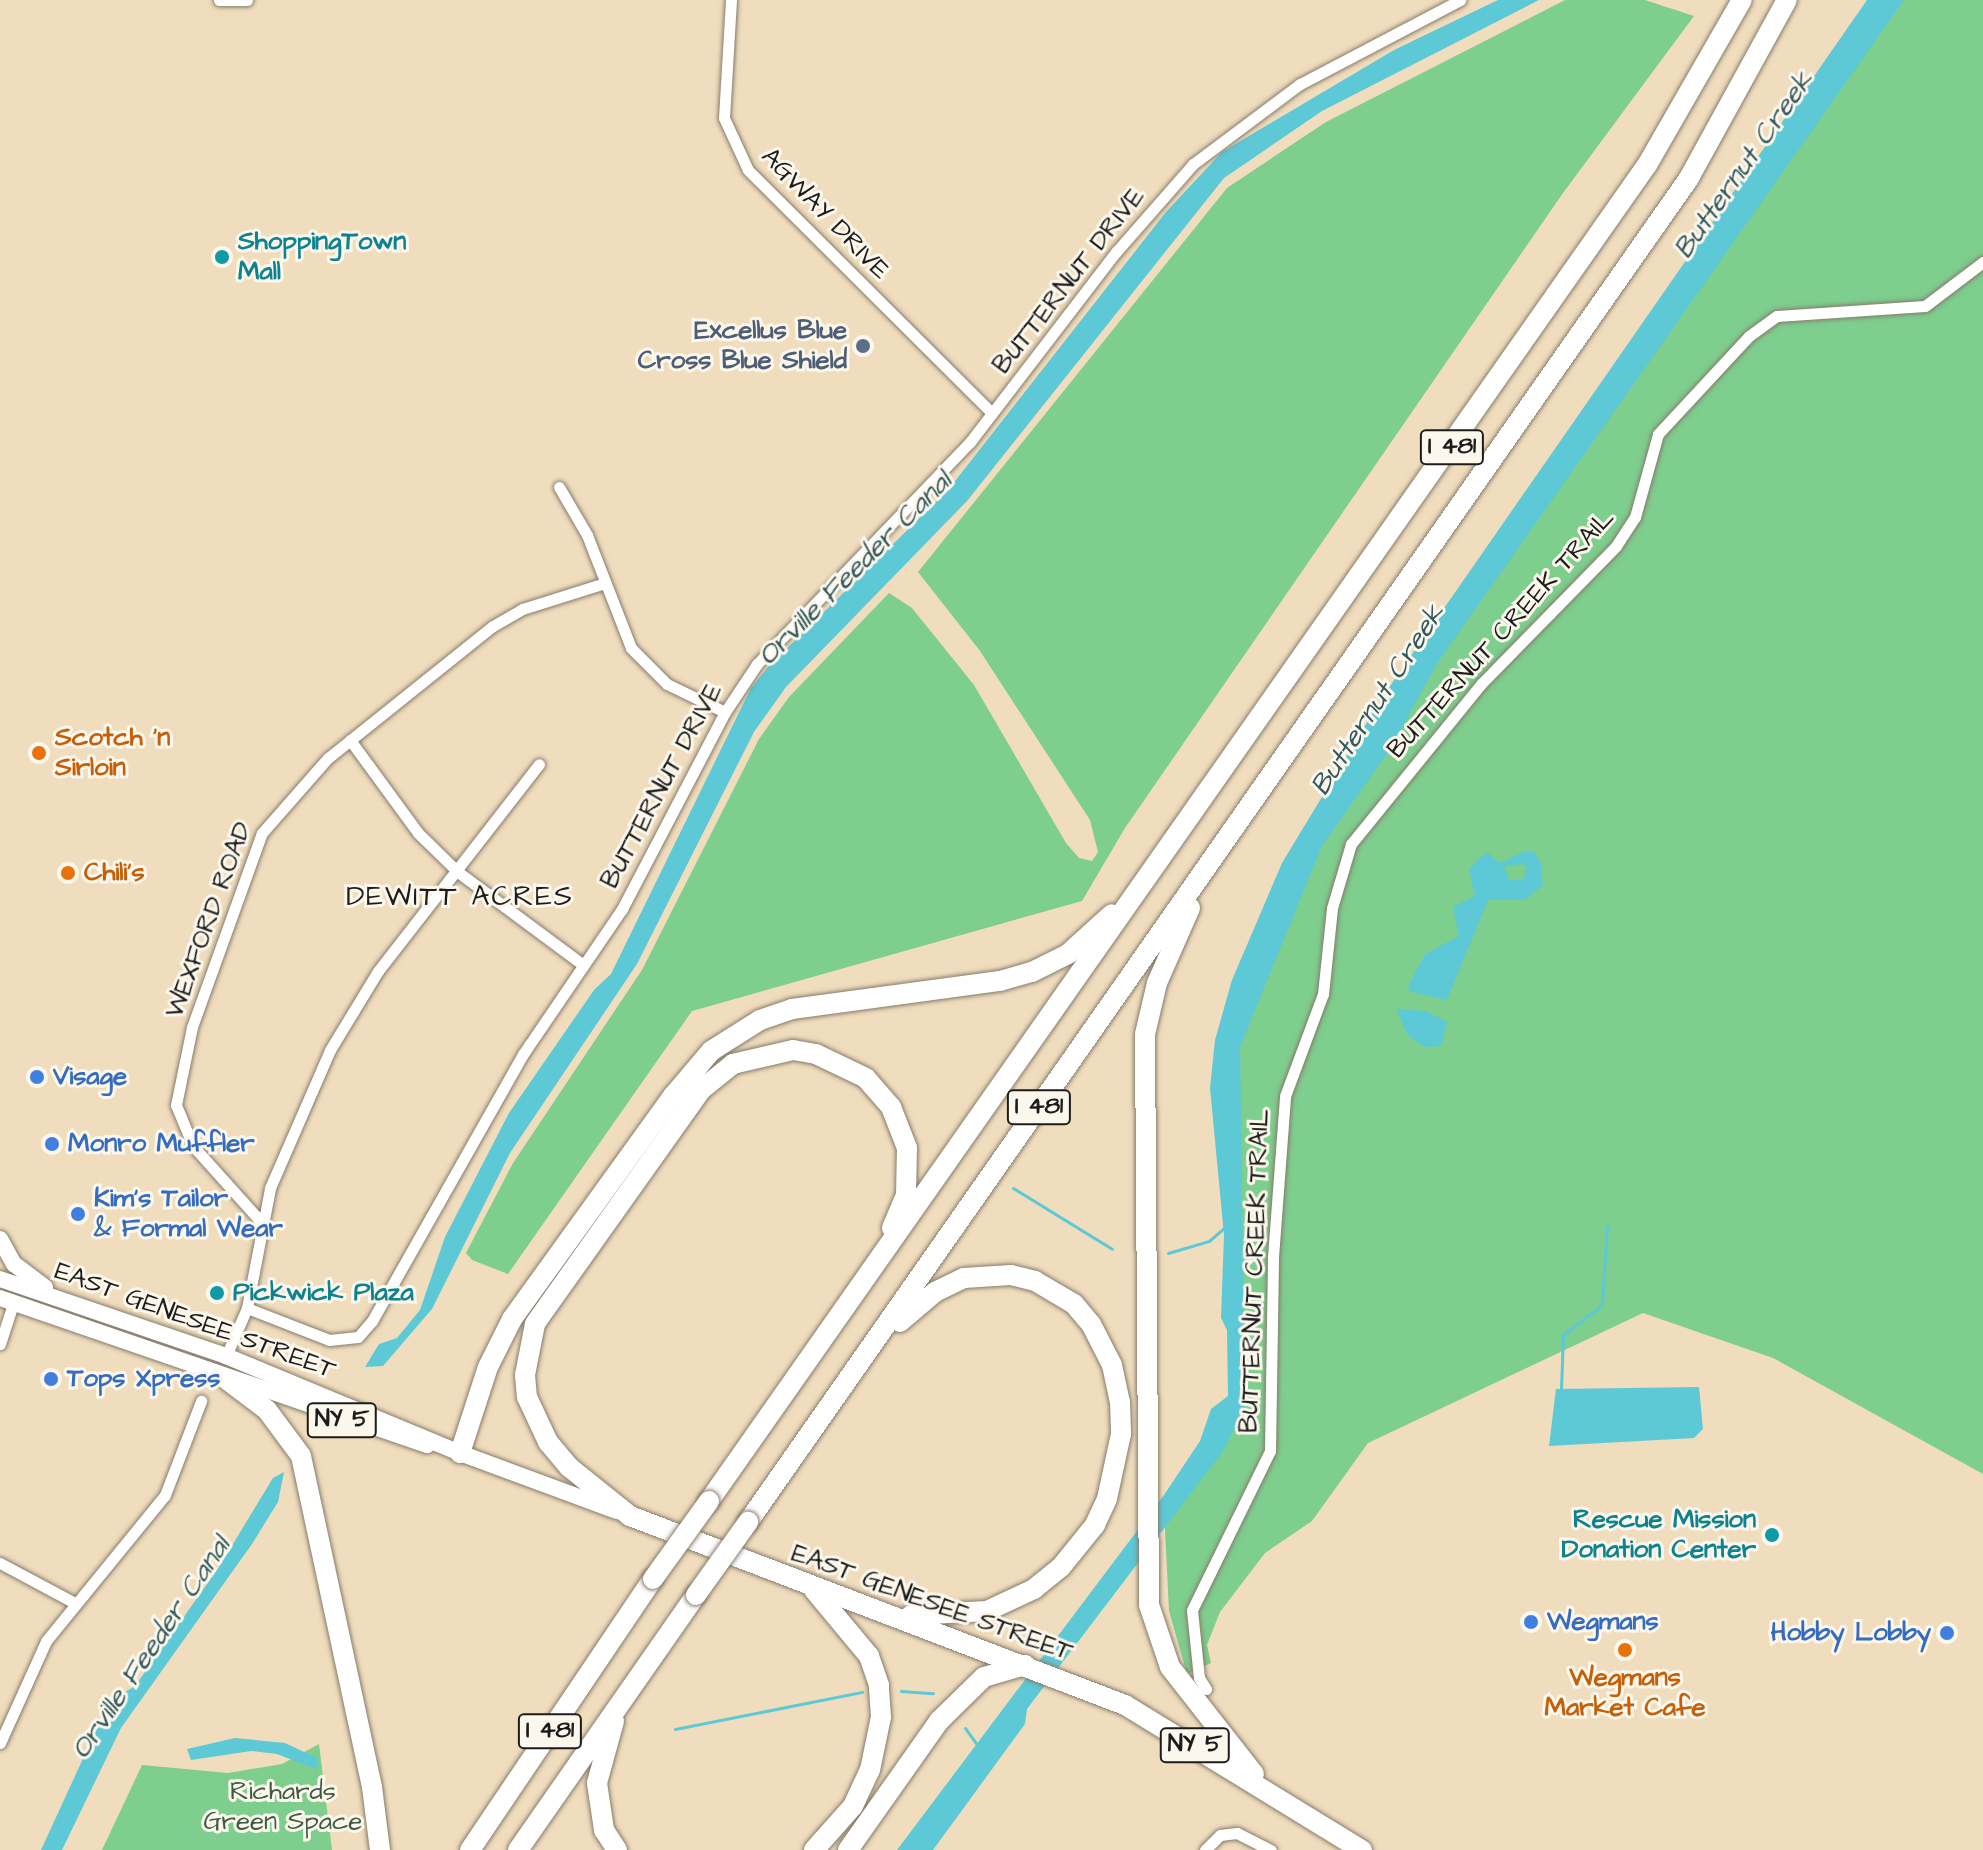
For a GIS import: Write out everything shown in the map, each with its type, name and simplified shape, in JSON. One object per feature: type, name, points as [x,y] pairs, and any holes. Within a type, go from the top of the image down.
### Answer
[{"type":"highway","name":"I 481","points":[[470,1850],[653,1579],[1647,165],[1742,0]]},
{"type":"highway","name":"I 481","points":[[518,1850],[1689,178],[1787,0]]},
{"type":"highway","points":[[1212,862],[1165,961],[1145,1034],[1148,1579],[1157,1636],[1170,1667],[1265,1786]]},
{"type":"highway","points":[[460,1453],[488,1367],[512,1319],[673,1096],[711,1051],[760,1020],[792,1009],[1000,981],[1032,972],[1074,948],[1144,883]]},
{"type":"highway","points":[[630,1516],[569,1467],[548,1442],[527,1397],[529,1341],[550,1299],[689,1105],[733,1064],[775,1051],[816,1054],[866,1078],[891,1107],[907,1148],[906,1195],[862,1285]]},
{"type":"highway","points":[[868,1353],[916,1306],[948,1283],[1011,1275],[1054,1291],[1083,1312],[1107,1349],[1120,1402],[1121,1434],[1107,1499],[1095,1525],[1061,1567],[1034,1589],[987,1611],[893,1615]]},
{"type":"highway","points":[[217,1375],[267,1410],[301,1456],[372,1787],[380,1850]]},
{"type":"highway","name":"EAST GENESEE STREET","points":[[630,1516],[1027,1665],[1125,1705],[1265,1786],[1362,1850]]},
{"type":"highway","points":[[808,1585],[841,1617],[869,1656],[879,1685],[881,1717],[870,1770],[853,1806],[814,1850]]},
{"type":"highway","points":[[848,1850],[939,1721],[984,1677],[1027,1665]]},
{"type":"highway","points":[[617,1850],[604,1830],[597,1783],[622,1699]]},
{"type":"main road","name":"NY 5","points":[[0,1239],[21,1271],[74,1303]]},
{"type":"main road","name":"EAST GENESEE STREET","points":[[0,1279],[226,1356],[460,1453],[630,1516]]},
{"type":"main road","name":"EAST GENESEE STREET","points":[[6,1301],[392,1437],[460,1453]]},
{"type":"main road","points":[[217,1375],[226,1356]]},
{"type":"street","points":[[219,0],[247,0]]},
{"type":"street","name":"AGWAY DRIVE","points":[[731,0],[724,118],[748,170],[992,413]]},
{"type":"street","name":"BUTTERNUT DRIVE","points":[[247,1308],[329,1340],[358,1337],[372,1321],[523,1054],[655,853],[725,712],[757,664],[930,488],[1116,252],[1212,147],[1354,51],[1460,0]]},
{"type":"street","name":"BUTTERNUT CREEK TRAIL","points":[[1206,1689],[1199,1678],[1192,1610],[1270,1451],[1273,1257],[1285,1096],[1323,994],[1332,908],[1351,844],[1481,684],[1616,546],[1635,517],[1658,434],[1749,336],[1777,316],[1925,306],[1983,262]]},
{"type":"street","points":[[559,487],[587,535],[602,584],[639,659],[667,684],[725,712]]},
{"type":"street","name":"WEXFORD ROAD","points":[[263,1224],[215,1174],[177,1118],[181,1070],[262,833],[300,784],[493,626],[522,609],[602,584]]},
{"type":"street","points":[[350,740],[418,833],[458,872],[583,965]]},
{"type":"street","points":[[226,1356],[247,1308],[263,1224],[291,1134],[330,1050],[378,971],[539,764]]},
{"type":"street","points":[[0,1344],[6,1301]]},
{"type":"street","points":[[0,1743],[32,1665],[73,1602],[165,1495],[201,1401]]},
{"type":"street","points":[[0,1563],[73,1602]]},
{"type":"street","points":[[1205,1850],[1220,1835],[1237,1833],[1271,1850]]},
{"type":"green space","points":[[1565,0],[1645,0],[1694,16],[1563,193],[1125,828],[1082,901],[692,1011],[508,1274],[472,1260],[466,1253],[513,1163],[642,970],[759,739],[789,697],[889,593],[912,608],[974,685],[1066,843],[1079,858],[1092,861],[1098,852],[1090,820],[980,651],[918,572],[1227,188],[1326,122]]},
{"type":"green space","points":[[1882,0],[1983,0],[1983,1474],[1773,1358],[1643,1313],[1368,1443],[1312,1521],[1265,1553],[1220,1612],[1207,1645],[1211,1663],[1187,1674],[1169,1611],[1164,1509],[1237,1389],[1228,1051],[1295,870]]},
{"type":"green space","name":"Richards Green Space","points":[[319,1744],[332,1850],[102,1850],[142,1765],[228,1773],[282,1764]]},
{"type":"water","points":[[1498,0],[1539,0],[1322,111],[1224,178],[967,501],[786,687],[754,732],[637,964],[510,1153],[432,1309],[383,1366],[365,1367],[379,1344],[397,1338],[420,1310],[445,1237],[509,1113],[594,990],[611,974],[751,688],[768,667],[948,490],[1166,212],[1222,152],[1394,50]]},
{"type":"water","points":[[1867,0],[1904,0],[1438,662],[1390,749],[1322,846],[1240,1047],[1245,1408],[1223,1451],[1027,1709],[1025,1724],[933,1850],[897,1850],[1164,1495],[1200,1441],[1211,1409],[1228,1396],[1227,1330],[1221,1318],[1224,1235],[1210,1088],[1215,1040],[1232,980],[1282,863],[1383,696]]},
{"type":"water","points":[[1524,852],[1534,852],[1541,864],[1543,885],[1525,900],[1488,900],[1447,1000],[1411,992],[1408,987],[1425,954],[1459,936],[1453,907],[1475,896],[1469,870],[1488,853],[1500,863]],"holes":[[[1522,864],[1527,867],[1523,880],[1509,880],[1504,866]]]},
{"type":"water","points":[[1396,1009],[1426,1011],[1447,1022],[1441,1046],[1425,1047],[1408,1036]]},
{"type":"water","points":[[1699,1387],[1703,1429],[1694,1438],[1549,1446],[1556,1389]]},
{"type":"water","points":[[284,1472],[278,1502],[252,1544],[121,1728],[62,1850],[41,1850],[109,1702],[135,1686],[219,1567],[273,1478]]},
{"type":"water","points":[[235,1738],[285,1743],[319,1759],[316,1769],[277,1754],[251,1751],[191,1760],[187,1749]]},
{"type":"waterway","points":[[1013,1188],[1112,1249]]},
{"type":"waterway","points":[[1561,1389],[1563,1335],[1602,1305],[1607,1226]]},
{"type":"waterway","points":[[1168,1253],[1209,1241],[1225,1227]]},
{"type":"waterway","points":[[901,1691],[933,1693]]},
{"type":"waterway","points":[[675,1729],[862,1692]]},
{"type":"waterway","points":[[965,1728],[979,1747]]},
{"type":"place","name":"ShoppingTown Mall","points":[[222,257]]},
{"type":"place","name":"Excellus Blue Cross Blue Shield","points":[[863,346]]},
{"type":"place","name":"Scotch 'n Sirloin","points":[[39,753]]},
{"type":"place","name":"Chili's","points":[[68,873]]},
{"type":"place","name":"Visage","points":[[37,1077]]},
{"type":"place","name":"Monro Muffler","points":[[52,1144]]},
{"type":"place","name":"Kim's Tailor & Formal Wear","points":[[78,1214]]},
{"type":"place","name":"Pickwick Plaza","points":[[217,1293]]},
{"type":"place","name":"Tops Xpress","points":[[51,1379]]},
{"type":"place","name":"Rescue Mission Donation Center","points":[[1772,1535]]},
{"type":"place","name":"Wegmans","points":[[1531,1622]]},
{"type":"place","name":"Hobby Lobby","points":[[1947,1633]]},
{"type":"place","name":"Wegmans Market Cafe","points":[[1625,1650]]},
{"type":"district","name":"DEWITT ACRES","points":[[460,897]]},
{"type":"water label","name":"Butternut Creek","points":[[1744,165]]},
{"type":"water label","name":"Orville Feeder Canal","points":[[855,569]]},
{"type":"water label","name":"Butternut Creek","points":[[1378,700]]},
{"type":"water label","name":"Orville Feeder Canal","points":[[151,1648]]}]
